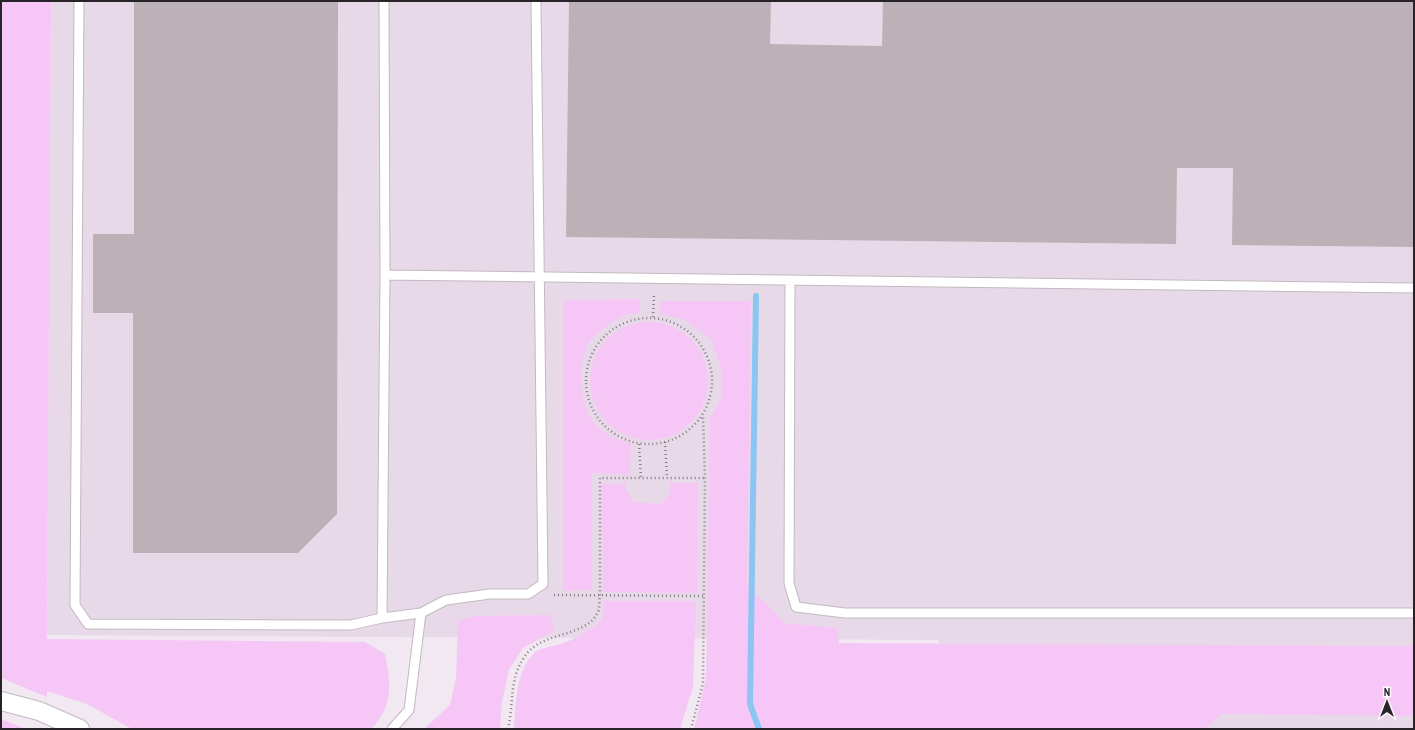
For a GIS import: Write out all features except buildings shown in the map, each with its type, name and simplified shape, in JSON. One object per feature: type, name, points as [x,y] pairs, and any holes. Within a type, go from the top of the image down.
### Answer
[{"type":"street","points":[[1,701],[38,712],[80,729]]},
{"type":"lane","points":[[79,1],[75,605],[88,624],[351,625],[382,618],[421,613],[446,600],[490,594],[528,594],[543,584],[536,1]]},
{"type":"lane","points":[[382,618],[385,275],[384,1]]},
{"type":"lane","points":[[385,275],[1414,288]]},
{"type":"lane","points":[[790,280],[789,583],[796,607],[845,613],[1414,613]]},
{"type":"lane","points":[[392,729],[409,710],[421,613]]},
{"type":"path","points":[[653,317],[654,278]]},
{"type":"path","points":[[653,317],[672,322],[688,331],[702,344],[710,361],[713,380],[711,398],[703,415],[693,428],[666,442],[639,444],[621,438],[605,427],[597,416],[586,393],[586,374],[591,355],[601,339],[616,327],[634,319],[653,317]]},
{"type":"path","points":[[691,729],[703,684],[705,478],[703,415]]},
{"type":"path","points":[[666,442],[667,478]]},
{"type":"path","points":[[639,444],[641,478]]},
{"type":"path","points":[[508,729],[512,689],[517,670],[526,654],[545,641],[560,634],[585,627],[598,613],[600,596],[600,478],[705,478]]},
{"type":"path","points":[[528,594],[704,596]]},
{"type":"shaded area","points":[[1,1],[51,1],[47,639],[365,642],[385,654],[389,675],[389,694],[387,703],[384,711],[371,729],[132,729],[87,704],[47,691],[47,697],[1,678]]},
{"type":"shaded area","points":[[51,1],[1414,1],[1414,729],[939,729],[939,640],[47,635]]},
{"type":"shaded area","points":[[640,299],[640,313],[627,314],[613,322],[592,338],[586,349],[581,375],[584,402],[596,425],[605,433],[614,438],[631,444],[630,475],[592,473],[592,590],[563,591],[563,305],[566,300]]},
{"type":"shaded area","points":[[660,301],[751,301],[747,588],[768,605],[784,623],[837,628],[839,643],[1414,646],[1414,716],[1221,714],[1205,729],[694,729],[706,679],[710,419],[721,398],[721,368],[711,339],[683,319],[660,314]]},
{"type":"shaded area","points":[[649,322],[672,326],[691,339],[704,358],[708,381],[704,404],[691,423],[672,436],[649,440],[626,436],[607,423],[594,404],[590,381],[594,358],[607,339],[626,326]]},
{"type":"shaded area","points":[[626,483],[626,490],[634,502],[661,504],[670,493],[670,483],[698,483],[697,593],[603,592],[602,484]]},
{"type":"shaded area","points":[[604,601],[696,601],[693,687],[680,729],[514,729],[516,699],[520,679],[528,661],[537,651],[571,640],[602,620]]},
{"type":"shaded area","points":[[552,615],[553,632],[523,648],[509,670],[502,702],[500,729],[424,729],[450,705],[456,678],[458,621],[475,616]]},
{"type":"shaded area","points":[[1,719],[26,729],[1,729]]},
{"type":"waterway","points":[[756,296],[750,704],[759,729]]}]
